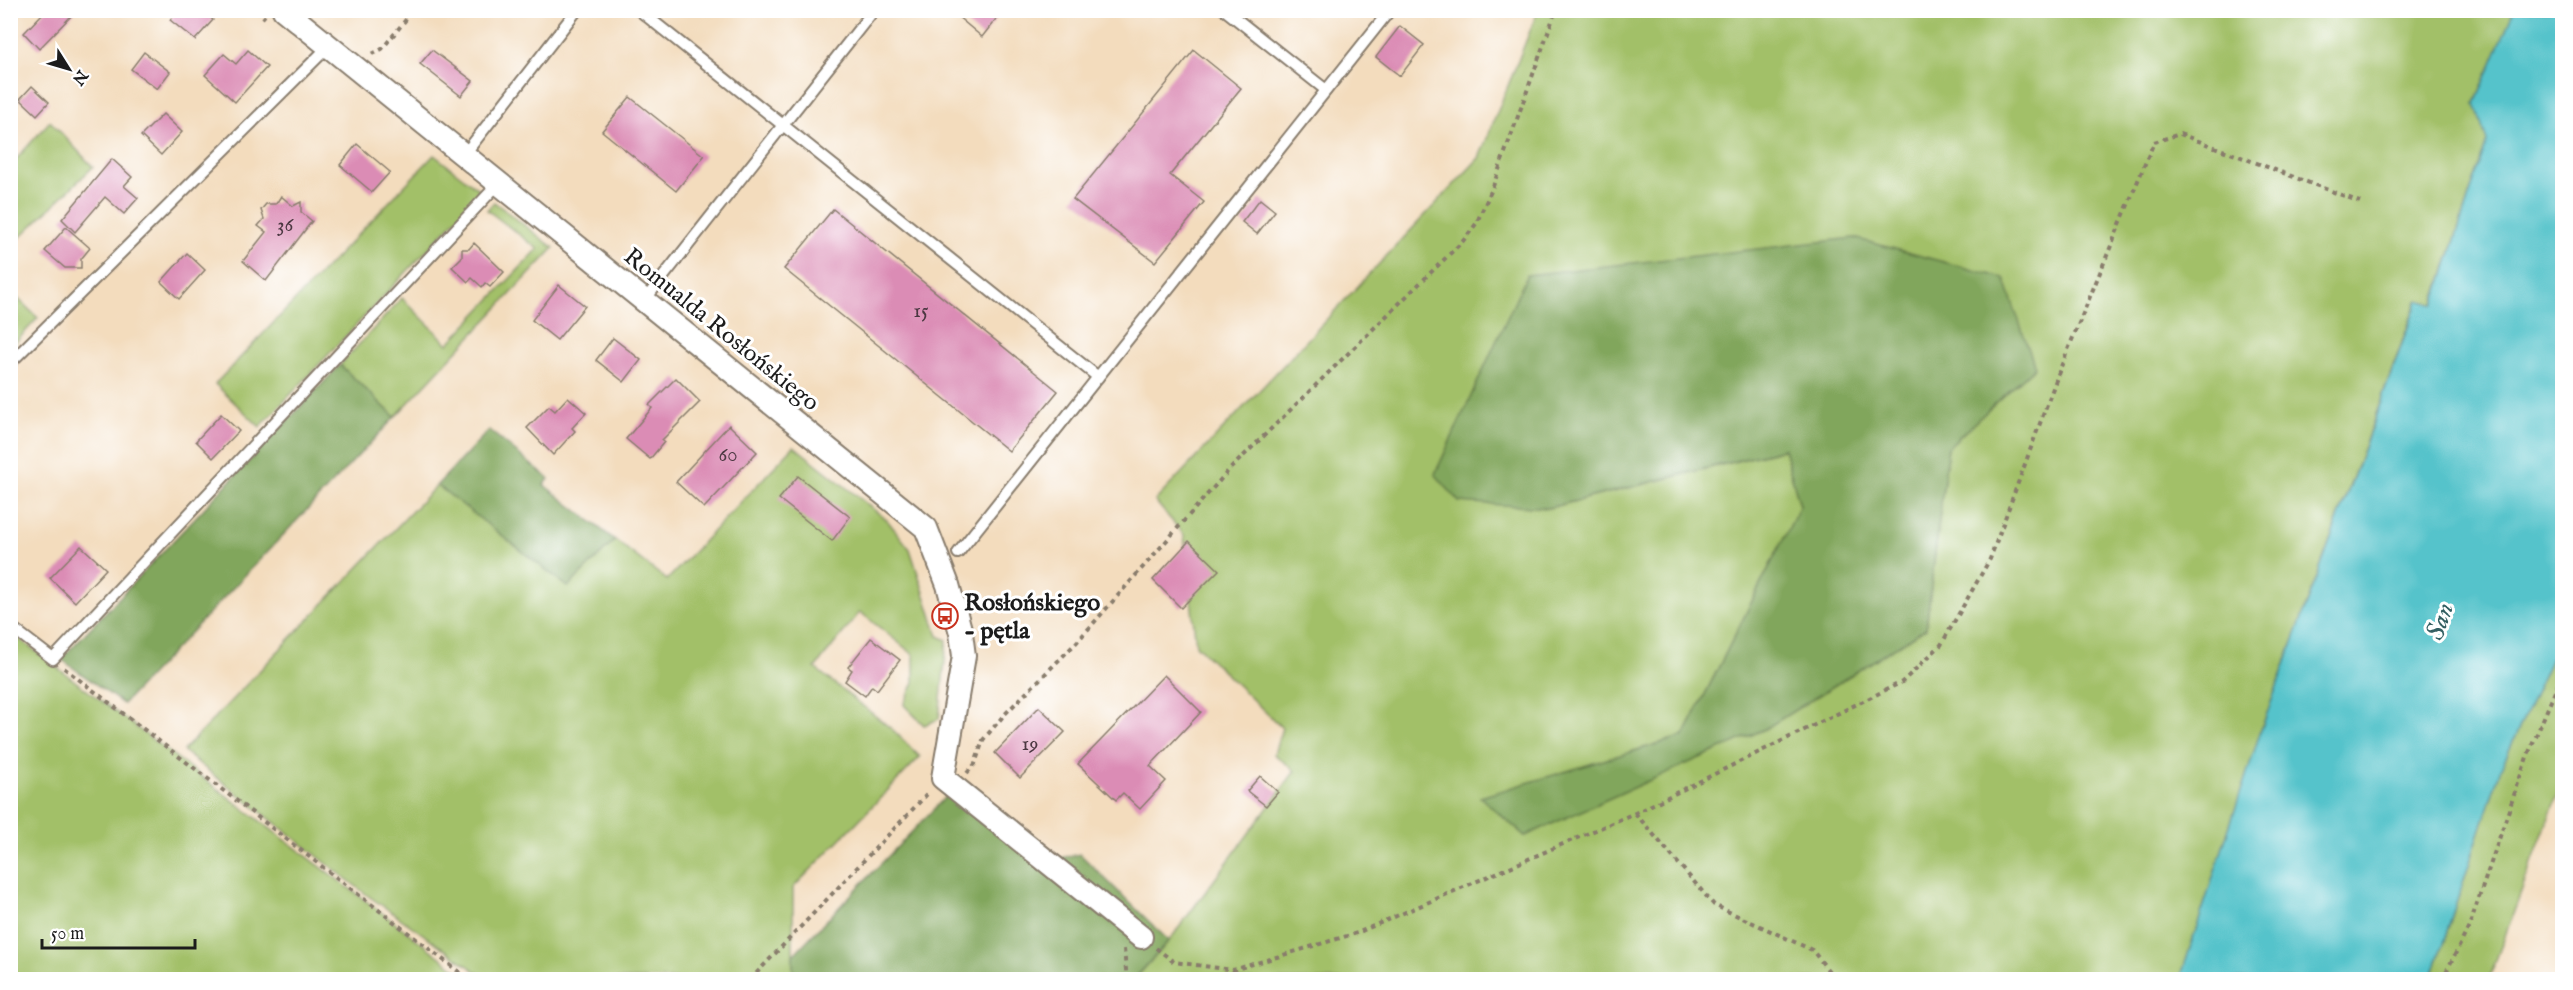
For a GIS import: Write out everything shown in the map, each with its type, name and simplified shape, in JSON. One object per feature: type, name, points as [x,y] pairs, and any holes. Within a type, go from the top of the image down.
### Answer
[{"type":"street","name":"Romualda Rosłońskiego","points":[[284,10],[926,528],[948,585],[961,633],[964,656],[949,782]]},
{"type":"street","points":[[949,782],[1132,941]]},
{"type":"lane","points":[[464,155],[578,10]]},
{"type":"lane","points":[[639,10],[1098,377]]},
{"type":"lane","points":[[644,301],[874,10]]},
{"type":"lane","points":[[1225,10],[1326,90]]},
{"type":"lane","points":[[958,553],[1390,10]]},
{"type":"lane","points":[[10,363],[328,47]]},
{"type":"lane","points":[[10,626],[52,659],[499,183]]},
{"type":"path","points":[[750,980],[949,782],[975,764],[983,740],[1004,715],[1075,644],[1228,470],[1463,241],[1476,224],[1492,189],[1556,10]]},
{"type":"path","points":[[368,54],[382,49],[408,17]]},
{"type":"path","points":[[1127,980],[1132,941],[1174,962],[1233,970],[1357,933],[1635,813],[1902,682],[1941,645],[1990,559],[2060,369],[2154,142],[2180,134],[2360,202]]},
{"type":"path","points":[[52,659],[467,978]]},
{"type":"path","points":[[2442,980],[2469,927],[2527,757],[2562,675]]},
{"type":"path","points":[[1635,813],[1714,905],[1812,950],[1836,980]]},
{"type":"green space","points":[[1538,11],[2514,11],[2475,103],[2487,141],[2433,306],[2417,301],[2261,730],[2180,979],[1134,980],[1169,941],[1295,771],[1274,754],[1282,728],[1196,645],[1184,535],[1155,501],[1479,158]],"holes":[[[2035,367],[1948,447],[1926,628],[1525,836],[1481,797],[1684,736],[1800,506],[1785,449],[1548,508]]]},
{"type":"green space","points":[[50,121],[93,167],[11,246],[11,165]]},
{"type":"green space","points":[[434,155],[482,192],[260,427],[215,384]]},
{"type":"green space","points":[[494,202],[554,248],[395,417],[340,365],[402,298],[448,344],[538,249],[487,210]]},
{"type":"green space","points":[[1854,238],[2004,278],[2035,367],[1948,447],[1926,628],[1765,729],[1525,836],[1480,797],[1684,736],[1800,506],[1784,449],[1548,508],[1459,502],[1435,474],[1527,275]]},
{"type":"green space","points":[[11,292],[38,318],[10,347]]},
{"type":"green space","points":[[340,365],[395,417],[123,704],[61,659]]},
{"type":"green space","points":[[489,430],[549,479],[544,485],[615,540],[568,587],[437,485]]},
{"type":"green space","points":[[794,446],[887,520],[910,549],[938,636],[947,640],[939,719],[924,725],[904,705],[914,682],[914,655],[860,612],[815,668],[893,730],[920,757],[793,888],[793,979],[11,980],[10,632],[468,978],[481,975],[367,895],[183,751],[437,485],[568,586],[615,540],[667,580]]},
{"type":"green space","points":[[2562,634],[2562,782],[2489,979],[2431,980],[2501,768]]},
{"type":"green space","points":[[955,787],[1060,858],[1080,854],[1169,941],[1134,979],[793,980],[793,955]]},
{"type":"water","name":"San","points":[[2514,10],[2562,11],[2562,634],[2501,768],[2431,979],[2180,979],[2261,730],[2418,300],[2434,305],[2487,141],[2475,104]]},
{"type":"building","points":[[46,10],[77,10],[39,49],[24,33]]},
{"type":"building","points":[[178,10],[202,10],[213,20],[195,40],[170,20]]},
{"type":"building","points":[[950,10],[1003,10],[982,37]]},
{"type":"building","points":[[1400,26],[1424,45],[1400,76],[1376,57]]},
{"type":"building","points":[[248,50],[267,67],[235,102],[205,75],[224,54],[236,64]]},
{"type":"building","points":[[432,50],[473,81],[461,96],[420,64]]},
{"type":"building","points":[[1194,50],[1241,88],[1170,175],[1204,202],[1155,262],[1073,199]]},
{"type":"building","points":[[144,52],[170,72],[157,89],[131,69]]},
{"type":"building","points":[[32,86],[49,102],[37,115],[20,99]]},
{"type":"building","points":[[630,97],[704,156],[676,191],[602,131]]},
{"type":"building","points":[[163,114],[182,132],[161,155],[141,136]]},
{"type":"building","points":[[357,144],[390,172],[372,192],[340,165]]},
{"type":"building","points":[[112,159],[132,177],[124,186],[138,198],[124,214],[105,197],[75,232],[62,219]]},
{"type":"building","points":[[281,196],[293,206],[301,202],[301,212],[312,221],[266,281],[243,261],[266,232],[258,226],[264,219],[261,210],[266,204],[276,204]]},
{"type":"building","points":[[1260,199],[1275,211],[1257,234],[1242,222]]},
{"type":"building","points":[[833,209],[1058,391],[1009,451],[784,269]]},
{"type":"building","points":[[66,227],[90,248],[81,259],[81,268],[65,268],[45,251]]},
{"type":"building","points":[[474,243],[504,272],[490,287],[485,283],[482,287],[472,278],[468,282],[452,267],[462,257],[462,249],[469,249]]},
{"type":"building","points":[[187,253],[205,270],[179,299],[161,282]]},
{"type":"building","points":[[559,285],[585,306],[557,340],[532,320]]},
{"type":"building","points":[[613,338],[641,360],[624,382],[596,360]]},
{"type":"building","points":[[676,378],[700,402],[662,440],[664,442],[650,459],[626,439],[652,408],[649,405]]},
{"type":"building","points":[[568,397],[586,413],[572,428],[575,431],[553,455],[527,428],[549,406],[555,411]]},
{"type":"building","points":[[221,414],[239,431],[213,458],[196,441]]},
{"type":"building","points":[[729,425],[757,452],[704,508],[676,482]]},
{"type":"building","points":[[798,476],[850,517],[832,541],[779,499]]},
{"type":"building","points":[[1189,541],[1219,570],[1181,608],[1153,580]]},
{"type":"building","points":[[81,546],[106,569],[75,602],[50,578]]},
{"type":"building","points":[[871,638],[900,660],[877,690],[872,686],[865,696],[845,681],[852,670],[848,667]]},
{"type":"building","points":[[1164,675],[1201,712],[1150,766],[1166,781],[1140,809],[1123,793],[1116,800],[1078,764]]},
{"type":"building","points":[[1039,707],[1065,732],[1020,778],[995,753]]},
{"type":"building","points":[[1260,776],[1278,792],[1266,806],[1247,791]]},
{"type":"place","name":"Rosłońskiego - pętla","points":[[945,616]]}]
